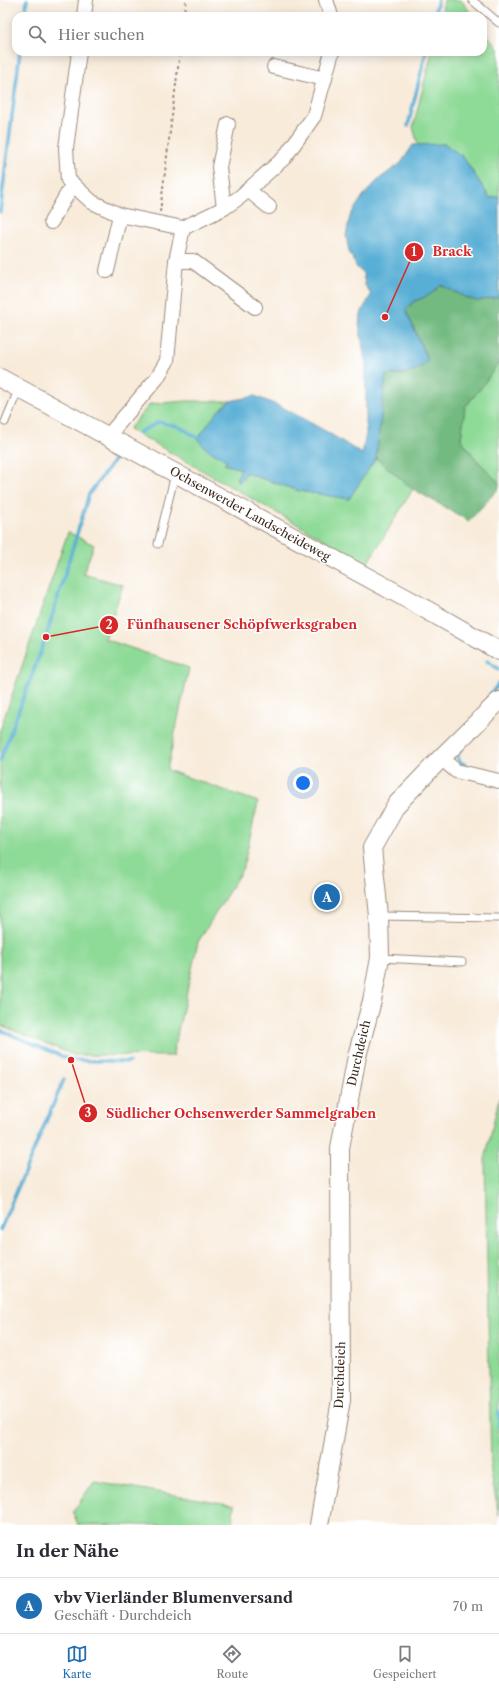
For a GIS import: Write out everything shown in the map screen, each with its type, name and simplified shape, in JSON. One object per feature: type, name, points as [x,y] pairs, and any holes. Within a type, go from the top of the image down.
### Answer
[{"type":"street","points":[[84,12],[86,0]]},
{"type":"street","points":[[326,0],[330,12]]},
{"type":"street","points":[[78,56],[66,148],[68,180],[92,202],[120,216],[183,228],[224,208],[248,190],[284,158],[314,116],[331,56]]},
{"type":"street","points":[[274,67],[325,79]]},
{"type":"street","points":[[224,208],[219,167],[228,124]]},
{"type":"street","points":[[51,222],[72,184]]},
{"type":"street","points":[[248,190],[270,207]]},
{"type":"street","points":[[107,271],[120,216]]},
{"type":"street","points":[[108,436],[157,378],[167,361],[176,261],[183,228]]},
{"type":"street","points":[[176,261],[193,261],[255,306]]},
{"type":"street","name":"Ochsenwerder Landscheideweg","points":[[0,378],[413,602],[499,652]]},
{"type":"street","name":"Durchdeich","points":[[319,1525],[341,1400],[340,1148],[358,1056],[372,1001],[380,958],[379,916],[372,848],[396,805],[499,701]]},
{"type":"street","points":[[441,758],[456,770],[499,781]]},
{"type":"lane","points":[[472,0],[486,12]]},
{"type":"lane","points":[[487,13],[499,23]]},
{"type":"lane","points":[[5,422],[19,388]]},
{"type":"lane","points":[[158,544],[175,474]]},
{"type":"lane","points":[[379,916],[499,918]]},
{"type":"lane","points":[[380,958],[462,962]]},
{"type":"path","points":[[184,12],[186,0]]},
{"type":"path","points":[[159,224],[180,56]]},
{"type":"green space","points":[[444,0],[461,0],[470,12],[442,12]]},
{"type":"green space","points":[[487,34],[499,50],[499,196],[490,198],[463,157],[445,144],[418,145],[413,127],[431,56],[487,56]]},
{"type":"green space","points":[[441,285],[467,298],[477,301],[499,297],[499,362],[481,388],[465,407],[461,439],[476,459],[499,483],[499,488],[469,521],[413,489],[376,458],[386,375],[408,373],[418,369],[428,361],[406,310],[413,302],[431,294]]},
{"type":"green space","points":[[499,362],[499,483],[476,459],[461,439],[465,407],[481,388]]},
{"type":"green space","points":[[187,401],[230,401],[218,411],[198,438],[214,454],[227,460],[224,464],[241,469],[239,482],[246,473],[299,491],[349,499],[376,458],[413,489],[367,564],[129,429],[150,404]]},
{"type":"green space","points":[[68,532],[94,545],[83,574],[123,585],[105,639],[189,668],[167,770],[258,802],[243,868],[198,942],[173,1053],[174,1056],[74,1055],[0,1025],[0,730]]},
{"type":"green space","points":[[499,1098],[499,1516],[491,1473],[485,1160]]},
{"type":"green space","points":[[94,1481],[234,1505],[232,1525],[78,1525],[73,1512]]},
{"type":"water","points":[[445,144],[463,157],[490,198],[499,196],[499,297],[477,301],[467,298],[441,285],[431,294],[413,302],[406,310],[428,361],[413,371],[386,375],[376,458],[349,499],[299,491],[246,473],[239,483],[236,479],[241,469],[224,464],[227,460],[214,454],[206,448],[198,438],[218,411],[230,401],[255,396],[284,408],[329,433],[362,454],[366,434],[366,367],[359,323],[362,311],[371,295],[365,285],[363,273],[357,268],[349,251],[346,236],[350,216],[363,196],[379,179],[401,163],[413,145]]},
{"type":"waterway","points":[[26,12],[27,0]]},
{"type":"waterway","points":[[435,12],[438,0]]},
{"type":"waterway","points":[[0,212],[20,56]]},
{"type":"waterway","points":[[408,126],[425,56]]},
{"type":"waterway","points":[[138,433],[159,422],[180,427],[198,438]]},
{"type":"waterway","points":[[0,761],[46,637],[89,494],[118,455]]},
{"type":"waterway","points":[[487,661],[499,670]]},
{"type":"waterway","points":[[488,698],[499,683]]},
{"type":"waterway","points":[[461,750],[457,756],[460,762],[466,765]]},
{"type":"waterway","points":[[0,1030],[71,1060],[129,1062]]},
{"type":"waterway","points":[[0,1230],[64,1079]]},
{"type":"waterway","points":[[499,1411],[499,1426]]},
{"type":"place","name":"Brack","points":[[385,317]]},
{"type":"place","name":"Fünfhausener Schöpfwerksgraben","points":[[46,637]]},
{"type":"place","name":"vbv Vierländer Blumenversand","points":[[327,897]]},
{"type":"place","name":"Südlicher Ochsenwerder Sammelgraben","points":[[71,1060]]}]
